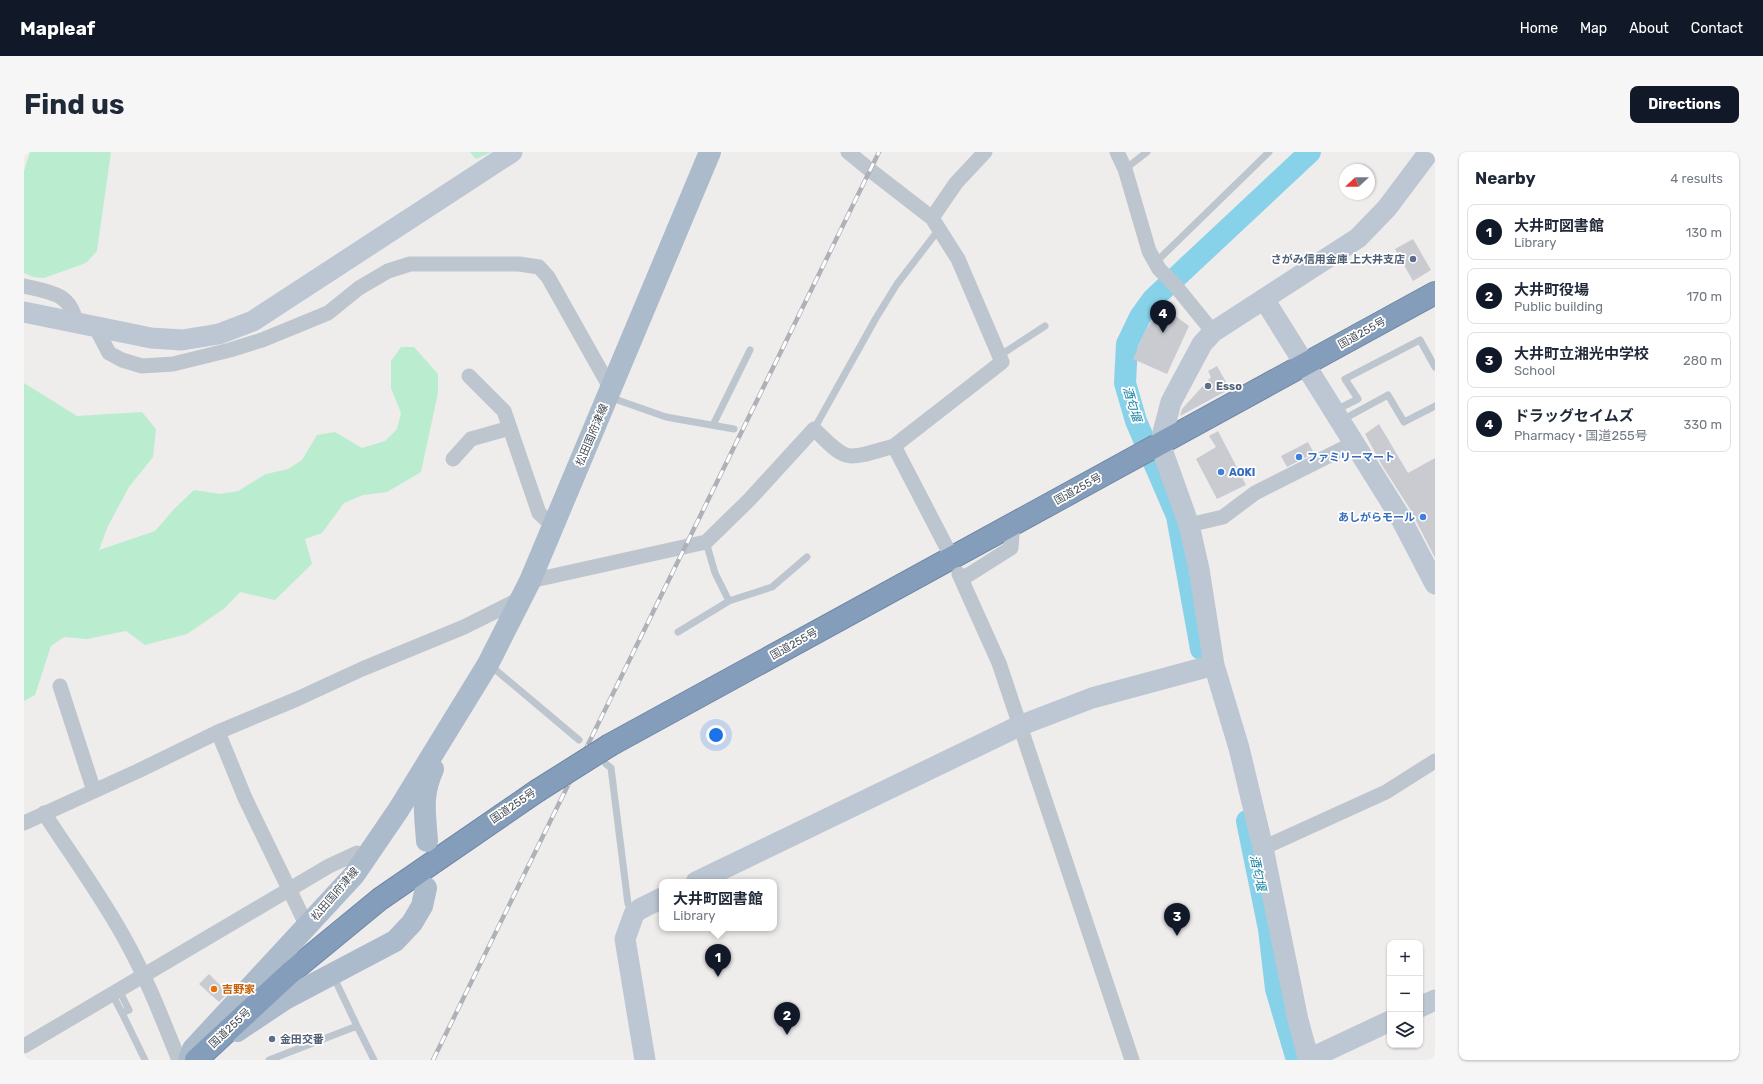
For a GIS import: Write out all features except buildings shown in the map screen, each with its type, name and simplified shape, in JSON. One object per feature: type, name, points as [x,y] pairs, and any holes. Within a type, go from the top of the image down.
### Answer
[{"type":"highway","name":"国道255号","points":[[190,1060],[290,973],[380,899],[537,791],[608,754],[1013,524],[1435,293]]},
{"type":"main road","name":"松田国府津線","points":[[190,1060],[193,1049],[354,874],[399,809],[488,664],[526,590],[554,526],[710,152]]},
{"type":"main road","name":"松田国府津線","points":[[427,841],[424,799],[427,784],[459,711]]},
{"type":"main road","points":[[190,1060],[285,998],[395,942],[412,923],[422,906],[426,888]]},
{"type":"street","points":[[24,312],[86,326],[151,338],[182,340],[219,334],[253,321],[512,152]]},
{"type":"street","points":[[24,823],[218,732],[297,699],[362,669],[464,628],[526,590],[706,542],[750,499],[814,429],[835,448],[846,455],[857,455],[894,446],[1002,362],[958,259],[936,223],[848,152]]},
{"type":"street","points":[[936,223],[956,183],[985,152]]},
{"type":"street","points":[[1117,152],[1125,169],[1149,251],[1158,267],[1174,284],[1213,332]]},
{"type":"street","points":[[1387,1022],[1309,1060],[1298,1020],[1263,848],[1239,748],[1214,665],[1199,570],[1189,525],[1157,445],[1171,402],[1202,344],[1213,332],[1358,238],[1387,208],[1429,152]]},
{"type":"street","points":[[24,286],[62,297],[72,307],[109,353],[122,360],[142,366],[173,364],[250,344],[328,313],[359,288],[388,271],[410,264],[519,264],[539,267],[548,277],[610,393]]},
{"type":"street","points":[[1264,299],[1399,515],[1435,584]]},
{"type":"street","points":[[469,376],[504,411],[539,513],[554,526]]},
{"type":"street","points":[[453,459],[471,439],[510,428]]},
{"type":"street","points":[[1189,525],[1223,517],[1255,493],[1354,443]]},
{"type":"street","points":[[894,446],[948,550]]},
{"type":"street","points":[[1013,524],[1011,548],[961,577],[999,663],[1132,1060]]},
{"type":"street","points":[[702,879],[1019,726],[1092,698],[1214,665]]},
{"type":"street","points":[[60,686],[94,791]]},
{"type":"street","points":[[218,732],[245,798],[303,918],[266,956],[272,963]]},
{"type":"street","points":[[1263,848],[1386,792],[1435,761]]},
{"type":"street","points":[[44,813],[99,896],[127,942],[190,1060]]},
{"type":"street","points":[[24,1046],[329,866],[357,853]]},
{"type":"street","points":[[645,1060],[625,939],[634,914],[640,909],[659,900]]},
{"type":"street","points":[[1423,1006],[1435,1000]]},
{"type":"lane","points":[[1125,169],[1147,152]]},
{"type":"lane","points":[[1158,267],[1269,152]]},
{"type":"lane","points":[[814,429],[880,311],[936,223]]},
{"type":"lane","points":[[1000,356],[1045,326]]},
{"type":"lane","points":[[1337,416],[1358,399],[1345,379],[1420,340],[1435,367]]},
{"type":"lane","points":[[713,426],[750,350]]},
{"type":"lane","points":[[610,393],[666,416],[734,429]]},
{"type":"lane","points":[[1337,416],[1388,395],[1404,422],[1435,406]]},
{"type":"lane","points":[[706,542],[715,573],[729,601]]},
{"type":"lane","points":[[678,632],[729,601],[772,587],[807,557]]},
{"type":"lane","points":[[488,664],[579,740]]},
{"type":"lane","points":[[608,754],[628,904],[634,914]]},
{"type":"lane","points":[[337,984],[374,1060]]},
{"type":"lane","points":[[115,992],[129,1010],[122,1013],[145,1060]]},
{"type":"lane","points":[[270,1060],[357,1026]]},
{"type":"green space","points":[[30,152],[111,152],[97,251],[86,263],[44,278],[33,277],[24,273],[24,171]]},
{"type":"green space","points":[[470,152],[492,152],[476,159]]},
{"type":"green space","points":[[401,347],[414,347],[438,374],[438,393],[421,472],[387,492],[363,495],[344,503],[322,533],[305,539],[312,564],[275,600],[240,592],[225,608],[187,634],[145,645],[126,631],[87,639],[64,637],[51,646],[35,695],[24,701],[24,383],[77,416],[142,412],[156,429],[153,457],[129,487],[108,526],[99,550],[155,531],[175,508],[194,490],[220,494],[238,491],[266,474],[288,469],[302,460],[317,435],[335,432],[362,448],[385,441],[397,429],[401,413],[391,388],[391,361]]},
{"type":"waterway","name":"酒匂堰","points":[[1201,649],[1177,516],[1136,421],[1125,383],[1127,344],[1140,317],[1153,299],[1310,152]]},
{"type":"waterway","name":"酒匂堰","points":[[1247,821],[1269,929],[1276,989],[1297,1060]]},
{"type":"railway","points":[[433,1060],[879,152]]},
{"type":"place","name":"さがみ信用金庫 上大井支店","points":[[1413,259]]},
{"type":"place","name":"ドラッグセイムズ","points":[[1163,333]]},
{"type":"place","name":"Esso","points":[[1208,386]]},
{"type":"place","name":"ファミリーマート","points":[[1299,457]]},
{"type":"place","name":"AOKI","points":[[1221,472]]},
{"type":"place","name":"あしがらモール","points":[[1423,517]]},
{"type":"place","name":"大井町立湘光中学校","points":[[1177,936]]},
{"type":"place","name":"大井町図書館","points":[[718,977]]},
{"type":"place","name":"吉野家","points":[[214,989]]},
{"type":"place","name":"大井町役場","points":[[787,1035]]},
{"type":"place","name":"金田交番","points":[[272,1039]]}]
